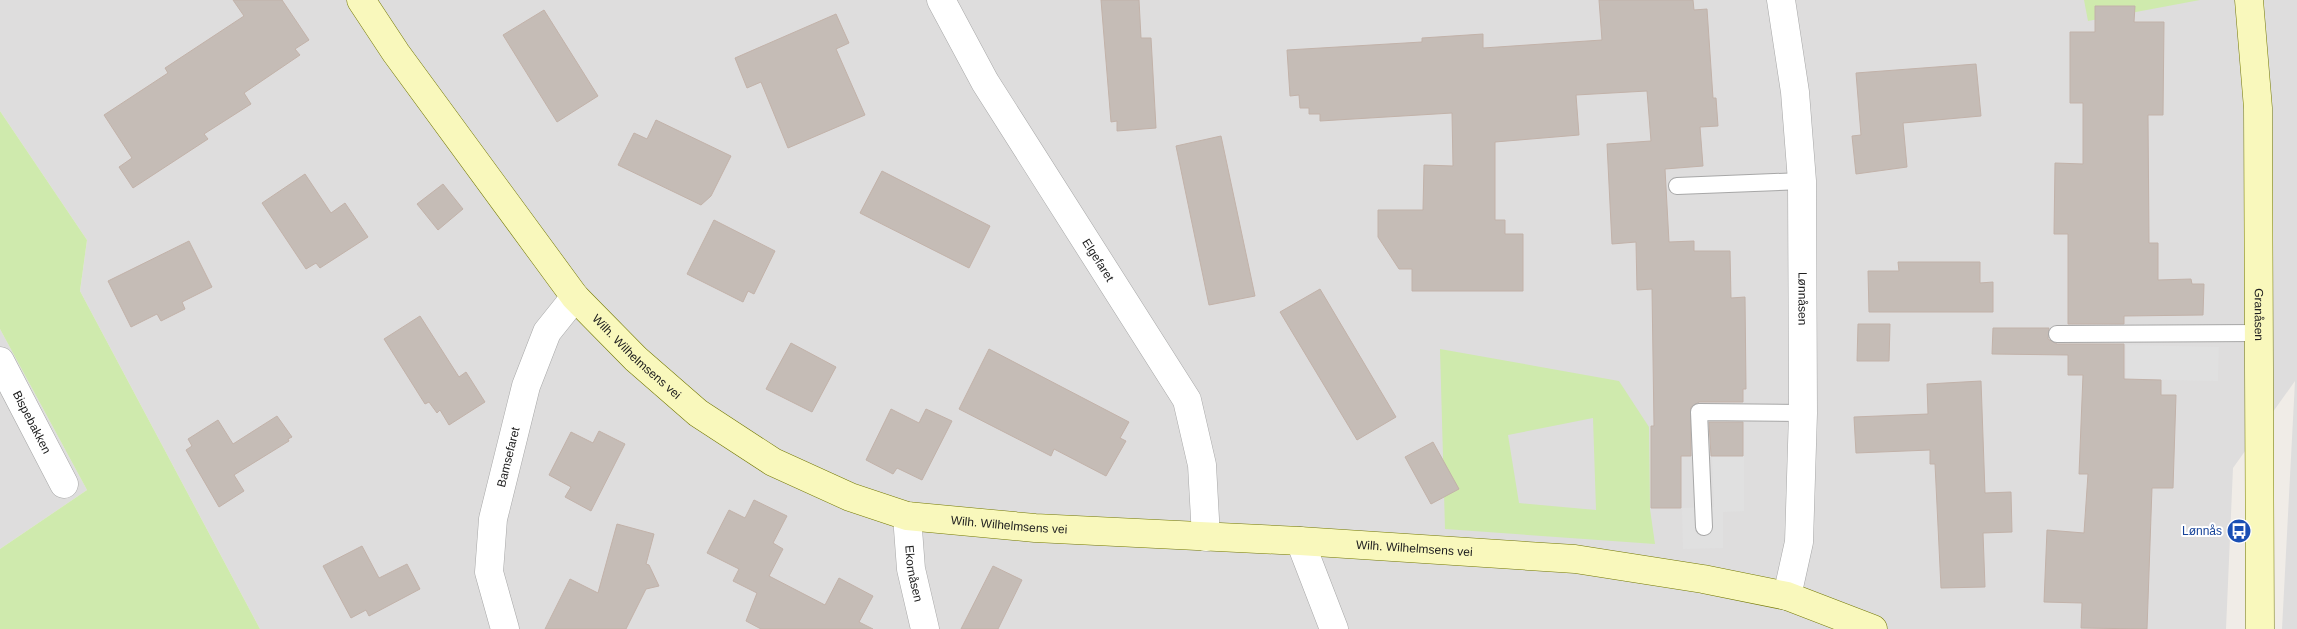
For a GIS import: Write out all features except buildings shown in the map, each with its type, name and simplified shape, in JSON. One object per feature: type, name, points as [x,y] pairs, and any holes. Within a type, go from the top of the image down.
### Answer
[{"type":"street","name":"Wilh. Wilhelmsens vei","points":[[361,0],[402,61],[575,297],[636,359],[698,414],[774,462],[850,497],[907,516],[1034,528],[1300,541],[1575,559],[1703,579],[1787,596],[1873,629]]},
{"type":"street","name":"Elgefaret","points":[[941,0],[985,82],[1187,400],[1202,465],[1206,537]]},
{"type":"street","name":"Lønnåsen","points":[[1781,0],[1795,92],[1802,182],[1803,413],[1799,542],[1787,596]]},
{"type":"street","name":"Granåsen","points":[[2249,0],[2258,108],[2261,333],[2260,629]]},
{"type":"street","name":"Bamsefaret","points":[[505,629],[489,572],[493,519],[526,386],[547,332],[575,297]]},
{"type":"street","name":"Bispebakken","points":[[0,361],[64,484]]},
{"type":"street","name":"Ekornåsen","points":[[907,516],[910,569],[925,629]]},
{"type":"street","points":[[1300,541],[1334,629]]},
{"type":"lane","points":[[1677,186],[1802,182]]},
{"type":"lane","points":[[2057,334],[2261,333]]},
{"type":"lane","points":[[1704,527],[1699,412],[1803,413]]},
{"type":"shaded area","points":[[0,0],[2297,0],[2297,629],[2282,629],[2295,381],[2233,468],[2226,629],[260,629],[80,291],[87,240],[0,111]]},
{"type":"shaded area","points":[[0,329],[87,490],[0,549]]},
{"type":"shaded area","points":[[2126,345],[2219,347],[2218,381],[2126,379]]},
{"type":"shaded area","points":[[1712,456],[1744,456],[1744,511],[1723,512],[1723,548],[1683,549],[1682,508],[1714,507]]},
{"type":"green space","points":[[2084,0],[2200,0],[2088,21]]},
{"type":"green space","points":[[0,111],[87,240],[80,291],[260,629],[0,629],[0,549],[87,490],[0,329]]},
{"type":"green space","points":[[1440,349],[1619,381],[1649,427],[1650,509],[1655,544],[1445,529]],"holes":[[[1593,418],[1596,510],[1519,503],[1508,435]]]},
{"type":"place","name":"Lønnås","points":[[2239,531]]}]
